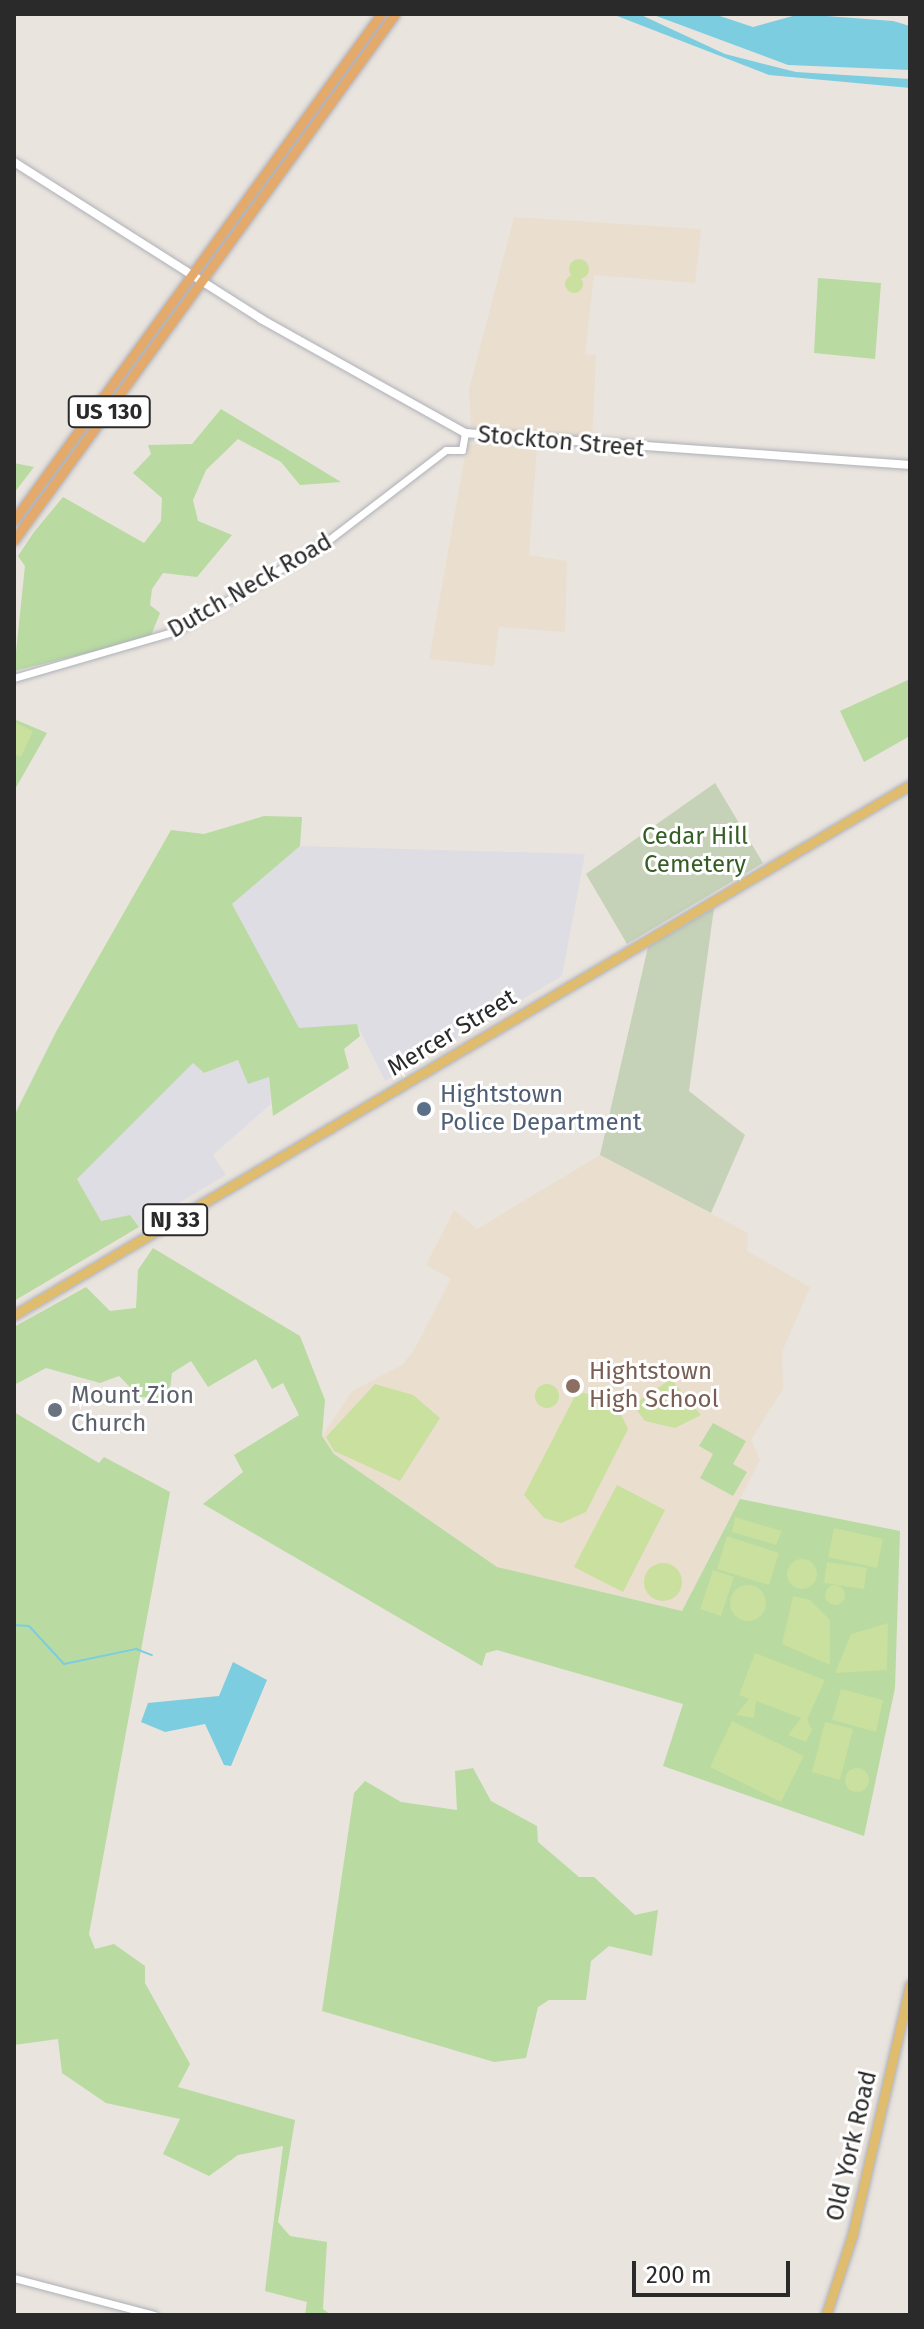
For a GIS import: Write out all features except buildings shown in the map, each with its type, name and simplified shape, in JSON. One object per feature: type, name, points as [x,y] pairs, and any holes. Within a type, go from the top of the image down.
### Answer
[{"type":"highway","name":"US 130","points":[[14,520],[194,278],[381,14]]},
{"type":"highway","name":"US 130","points":[[14,540],[204,284],[395,14]]},
{"type":"highway","points":[[104,399],[106,415]]},
{"type":"highway","points":[[65,451],[68,466]]},
{"type":"main road","name":"Stockton Street","points":[[14,162],[194,278],[465,433],[910,465]]},
{"type":"main road","name":"Mercer Street","points":[[14,1315],[910,785]]},
{"type":"main road","name":"Old York Road","points":[[826,2315],[852,2236],[910,1985]]},
{"type":"street","points":[[446,450],[462,450],[465,433]]},
{"type":"street","name":"Dutch Neck Road","points":[[14,678],[176,631],[305,557],[465,433]]},
{"type":"street","points":[[14,2278],[154,2315]]},
{"type":"shaded area","points":[[514,217],[701,229],[695,283],[594,275],[585,354],[596,355],[592,443],[471,427],[469,390]]},
{"type":"shaded area","points":[[467,444],[537,447],[529,555],[567,561],[565,632],[499,627],[494,666],[429,659]]},
{"type":"shaded area","points":[[300,846],[585,854],[562,976],[385,1081],[357,1025],[299,1029],[232,904]]},
{"type":"shaded area","points":[[239,1060],[269,1077],[271,1104],[213,1155],[226,1175],[139,1227],[130,1215],[101,1221],[77,1179],[193,1063],[204,1073]]},
{"type":"shaded area","name":"Hightstown High School","points":[[600,1155],[748,1233],[747,1251],[810,1287],[782,1352],[783,1389],[751,1440],[760,1460],[682,1611],[497,1567],[334,1454],[322,1436],[352,1391],[402,1365],[414,1350],[451,1279],[426,1265],[454,1210],[477,1229]]},
{"type":"green space","points":[[579,259],[586,262],[589,269],[586,276],[579,279],[572,276],[569,269],[572,262]]},
{"type":"green space","points":[[574,275],[583,284],[574,293],[565,284]]},
{"type":"green space","points":[[818,278],[881,283],[875,359],[814,353]]},
{"type":"green space","points":[[221,409],[341,482],[300,485],[281,462],[238,439],[206,470],[193,500],[198,521],[232,535],[197,577],[163,573],[152,589],[150,605],[160,613],[150,638],[14,671],[25,566],[18,556],[34,532],[63,497],[144,543],[161,521],[162,498],[133,473],[151,454],[148,445],[192,444]]},
{"type":"green space","points":[[14,463],[34,467],[14,493]]},
{"type":"green space","points":[[910,679],[910,736],[864,762],[840,711]]},
{"type":"green space","points":[[14,719],[47,733],[14,791]]},
{"type":"green space","points":[[14,722],[33,731],[21,757],[14,754]]},
{"type":"green space","name":"Cedar Hill Cemetery","points":[[715,783],[763,863],[627,944],[586,874]]},
{"type":"green space","points":[[264,816],[302,817],[300,846],[232,904],[299,1028],[357,1024],[360,1036],[344,1049],[349,1068],[273,1116],[269,1077],[248,1084],[238,1060],[204,1073],[193,1063],[77,1179],[101,1221],[130,1215],[139,1227],[14,1301],[14,1116],[57,1030],[171,830],[204,834]]},
{"type":"green space","name":"Cedar Hill Cemetery","points":[[714,908],[689,1091],[745,1135],[711,1213],[600,1155],[648,947]]},
{"type":"green space","points":[[153,1248],[300,1336],[325,1400],[322,1436],[334,1454],[497,1567],[682,1611],[740,1499],[900,1531],[895,1688],[864,1836],[663,1766],[683,1704],[497,1650],[486,1653],[482,1666],[203,1504],[243,1472],[234,1455],[299,1415],[283,1383],[272,1389],[256,1359],[208,1387],[191,1361],[172,1373],[169,1398],[140,1397],[119,1376],[100,1383],[46,1368],[14,1385],[14,1327],[86,1287],[110,1311],[136,1308],[138,1270]]},
{"type":"green space","points":[[671,1379],[701,1415],[675,1428],[645,1421],[633,1405]]},
{"type":"green space","points":[[375,1384],[413,1395],[440,1418],[400,1481],[334,1451],[326,1437]]},
{"type":"green space","points":[[547,1384],[556,1387],[559,1396],[556,1405],[547,1408],[538,1405],[535,1396],[538,1387]]},
{"type":"green space","points":[[577,1392],[613,1398],[628,1429],[586,1512],[561,1523],[544,1518],[524,1495]]},
{"type":"green space","points":[[14,1412],[99,1463],[104,1457],[170,1492],[89,1934],[95,1949],[114,1944],[145,1966],[145,1983],[190,2064],[178,2087],[295,2120],[278,2222],[290,2236],[327,2242],[323,2309],[331,2315],[305,2315],[307,2302],[265,2291],[283,2146],[238,2155],[209,2176],[163,2154],[180,2119],[106,2103],[62,2073],[58,2039],[14,2045]]},
{"type":"green space","points":[[713,1423],[746,1441],[733,1464],[747,1472],[733,1496],[700,1478],[713,1454],[699,1446]]},
{"type":"green space","points":[[617,1485],[665,1510],[623,1592],[574,1567]]},
{"type":"green space","points":[[735,1517],[782,1531],[776,1545],[732,1532]]},
{"type":"green space","points":[[834,1528],[883,1539],[877,1568],[828,1557]]},
{"type":"green space","points":[[727,1536],[779,1553],[769,1585],[717,1569]]},
{"type":"green space","points":[[802,1559],[813,1563],[817,1574],[813,1585],[802,1589],[791,1585],[787,1574],[791,1563]]},
{"type":"green space","points":[[827,1562],[867,1568],[864,1589],[824,1583]]},
{"type":"green space","points":[[663,1563],[676,1569],[682,1582],[676,1595],[663,1601],[650,1595],[644,1582],[650,1569]]},
{"type":"green space","points":[[713,1570],[734,1577],[721,1616],[700,1609]]},
{"type":"green space","points":[[748,1585],[761,1590],[766,1603],[761,1616],[748,1621],[735,1616],[730,1603],[735,1590]]},
{"type":"green space","points":[[831,1585],[839,1585],[845,1595],[839,1605],[831,1605],[825,1599],[825,1591]]},
{"type":"green space","points":[[793,1596],[810,1600],[830,1620],[830,1665],[782,1644]]},
{"type":"green space","points":[[888,1623],[887,1670],[835,1673],[851,1634]]},
{"type":"green space","points":[[755,1653],[825,1680],[807,1720],[812,1730],[806,1742],[788,1735],[801,1718],[756,1701],[754,1718],[736,1715],[749,1699],[739,1695]]},
{"type":"green space","points":[[841,1689],[883,1700],[876,1732],[832,1720]]},
{"type":"green space","points":[[732,1721],[804,1756],[781,1802],[710,1767]]},
{"type":"green space","points":[[825,1722],[853,1729],[840,1780],[812,1772]]},
{"type":"green space","points":[[473,1768],[491,1801],[537,1826],[538,1842],[579,1877],[594,1877],[635,1915],[658,1910],[652,1956],[609,1946],[591,1961],[586,2000],[549,2000],[538,2007],[526,2058],[494,2062],[322,2011],[354,1793],[365,1781],[401,1802],[457,1810],[455,1771]]},
{"type":"green space","points":[[852,1768],[862,1768],[869,1775],[869,1785],[862,1792],[852,1792],[845,1785],[845,1775]]},
{"type":"water","points":[[612,14],[639,14],[725,54],[796,72],[910,79],[910,88],[769,75]]},
{"type":"water","points":[[651,14],[714,14],[753,27],[800,14],[893,21],[910,26],[910,70],[788,65]]},
{"type":"water","points":[[233,1662],[267,1680],[231,1766],[224,1765],[205,1724],[165,1732],[141,1722],[148,1703],[219,1696]]},
{"type":"waterway","points":[[14,1625],[29,1626],[64,1664],[136,1649],[152,1655]]},
{"type":"place","name":"Hightstown Police Department","points":[[424,1109]]},
{"type":"place","name":"Hightstown High School","points":[[573,1386]]},
{"type":"place","name":"Mount Zion Church","points":[[55,1410]]}]
